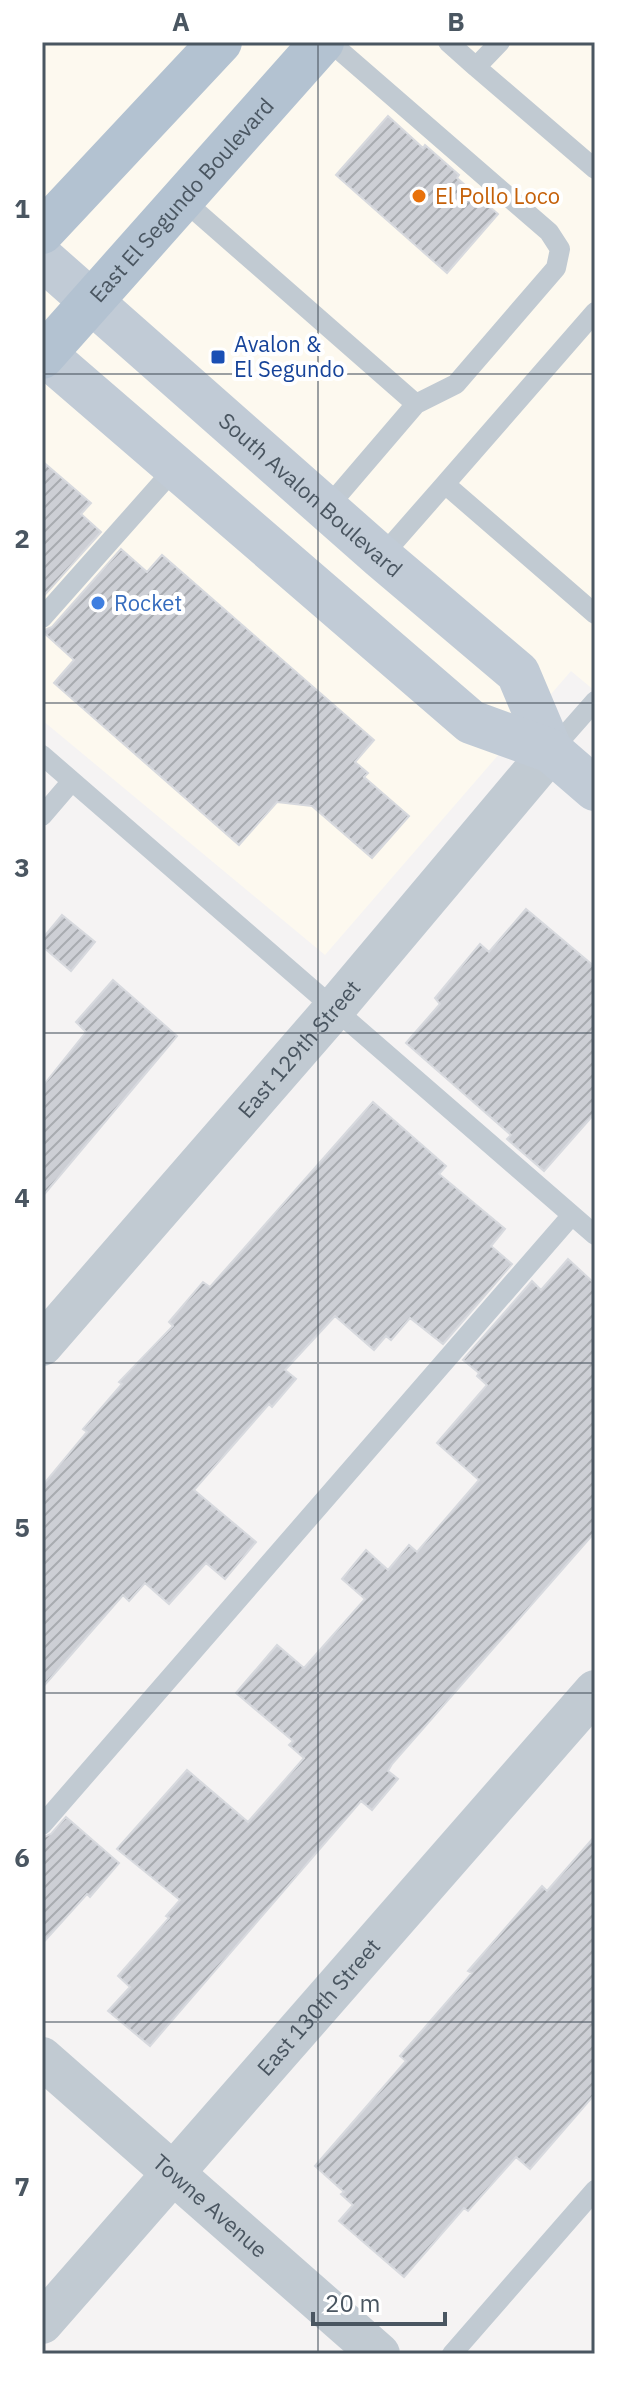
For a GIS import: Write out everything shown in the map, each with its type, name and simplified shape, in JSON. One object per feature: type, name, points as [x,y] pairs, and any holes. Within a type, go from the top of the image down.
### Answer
[{"type":"main road","points":[[42,232],[220,42]]},
{"type":"main road","name":"East El Segundo Boulevard","points":[[43,354],[322,42]]},
{"type":"main road","name":"South Avalon Boulevard","points":[[42,258],[381,557],[518,673],[551,751]]},
{"type":"main road","name":"South Avalon Boulevard","points":[[43,354],[471,722],[551,751],[595,789]]},
{"type":"street","name":"East 129th Street","points":[[42,1345],[334,1009],[551,751]]},
{"type":"street","name":"East 130th Street","points":[[42,2323],[595,1691]]},
{"type":"street","name":"Towne Avenue","points":[[42,2058],[379,2354]]},
{"type":"lane","points":[[327,508],[416,404],[456,384],[556,268],[560,249],[549,232],[330,42]]},
{"type":"lane","points":[[448,42],[595,169]]},
{"type":"lane","points":[[476,67],[500,42]]},
{"type":"lane","points":[[182,199],[416,404]]},
{"type":"lane","points":[[381,557],[595,312]]},
{"type":"lane","points":[[42,618],[176,467]]},
{"type":"lane","points":[[445,484],[595,614]]},
{"type":"lane","points":[[551,751],[595,701]]},
{"type":"lane","points":[[42,755],[595,1235]]},
{"type":"lane","points":[[42,816],[72,781]]},
{"type":"lane","points":[[42,1825],[572,1215]]},
{"type":"lane","points":[[452,2354],[595,2190]]},
{"type":"shaded area","points":[[42,42],[595,42],[595,691],[571,671],[325,955],[42,720]]},
{"type":"building","name":"El Pollo Loco","points":[[388,116],[459,175],[457,178],[498,214],[447,273],[336,175]]},
{"type":"building","points":[[42,461],[91,503],[81,514],[101,532],[42,598]]},
{"type":"building","points":[[121,549],[147,572],[162,555],[374,740],[355,762],[368,773],[364,777],[409,816],[372,858],[312,806],[277,802],[239,845],[54,683],[74,660],[42,631],[52,627]]},
{"type":"building","points":[[526,909],[595,967],[595,1113],[544,1171],[507,1139],[511,1135],[406,1043],[440,1004],[435,998],[480,944],[489,952]]},
{"type":"building","points":[[62,915],[95,942],[71,971],[42,946],[42,939]]},
{"type":"building","points":[[113,980],[177,1036],[42,1197],[42,1087],[86,1032],[76,1022]]},
{"type":"building","points":[[373,1102],[446,1166],[439,1174],[505,1229],[491,1246],[512,1264],[443,1344],[410,1318],[391,1340],[386,1336],[374,1350],[335,1316],[285,1370],[296,1379],[272,1407],[269,1404],[194,1490],[256,1542],[225,1579],[206,1563],[169,1604],[145,1583],[129,1601],[123,1595],[42,1688],[42,1486],[87,1432],[83,1429],[122,1384],[119,1382],[173,1326],[169,1322],[203,1282],[210,1287]]},
{"type":"building","points":[[568,1259],[595,1284],[595,1532],[392,1764],[388,1771],[398,1779],[372,1810],[361,1801],[150,2046],[108,2011],[130,1987],[118,1976],[169,1918],[166,1916],[180,1900],[117,1849],[187,1770],[248,1822],[304,1758],[289,1745],[293,1741],[236,1693],[277,1645],[304,1668],[365,1599],[342,1579],[366,1550],[388,1570],[409,1545],[417,1552],[479,1480],[437,1443],[487,1385],[477,1376],[479,1373],[463,1360],[532,1281],[541,1290]]},
{"type":"building","points":[[66,1817],[119,1863],[90,1897],[87,1894],[42,1944],[42,1838],[51,1834]]},
{"type":"building","points":[[595,1836],[595,2094],[530,2169],[516,2157],[468,2211],[464,2208],[404,2277],[339,2221],[353,2205],[341,2194],[344,2192],[315,2166],[406,2061],[400,2056],[472,1973],[468,1971],[542,1886],[547,1891]]},
{"type":"place","name":"El Pollo Loco","points":[[419,196]]},
{"type":"place","name":"Avalon & El Segundo","points":[[218,357]]},
{"type":"place","name":"Rocket","points":[[98,603]]}]
